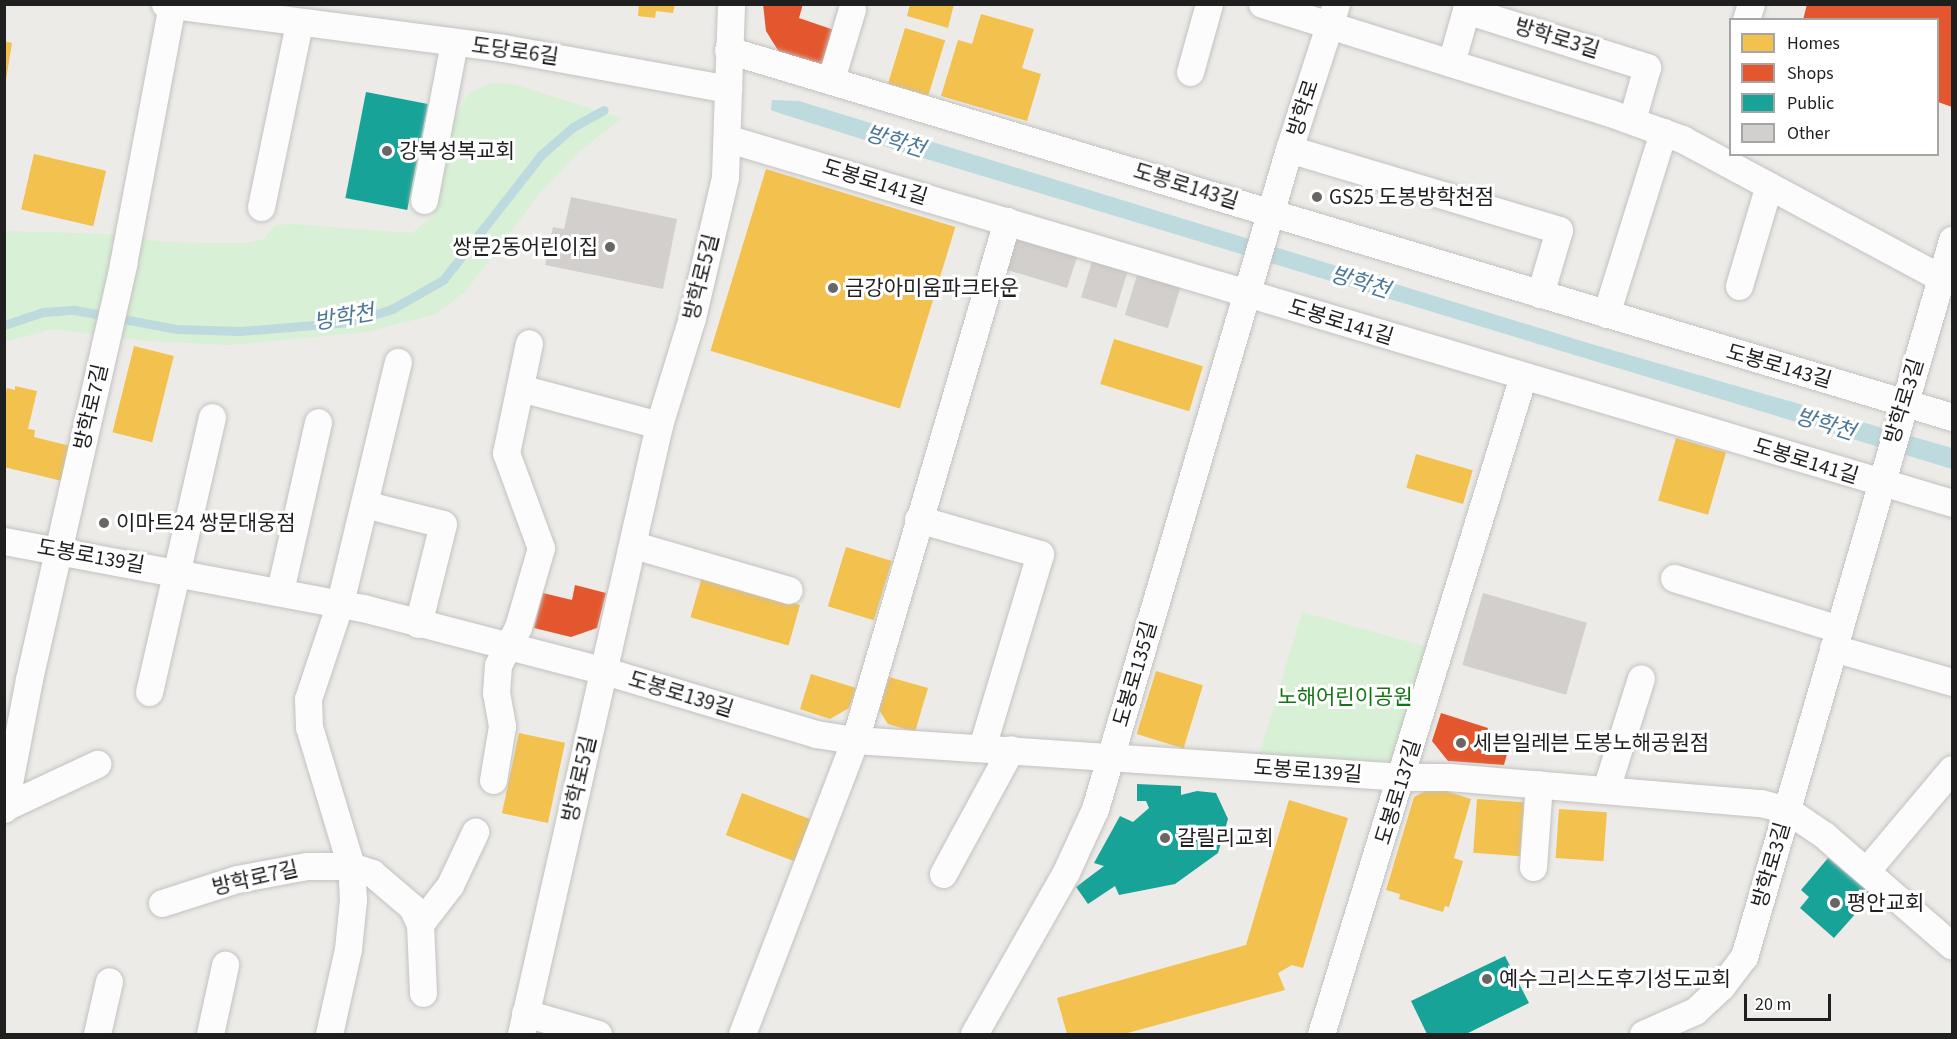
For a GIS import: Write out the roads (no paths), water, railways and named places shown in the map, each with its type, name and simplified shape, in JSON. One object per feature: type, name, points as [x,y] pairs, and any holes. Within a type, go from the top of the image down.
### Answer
[{"type":"street","name":"방학로5길","points":[[598,1035],[523,1024],[634,545],[659,425],[692,318],[725,177],[729,139],[728,50],[731,4]]},
{"type":"street","points":[[1190,72],[1209,4]]},
{"type":"street","points":[[1262,4],[1333,15],[1451,63],[1632,120],[1663,132],[1769,185],[1941,278]]},
{"type":"street","name":"도당로6길","points":[[170,5],[565,58],[728,89]]},
{"type":"street","name":"방학로7길","points":[[5,808],[58,550],[123,264],[170,5]]},
{"type":"street","points":[[831,79],[852,9]]},
{"type":"street","name":"방학로3길","points":[[1451,63],[1466,10],[1591,49],[1647,67],[1632,120]]},
{"type":"street","name":"방학로","points":[[1246,293],[1289,149],[1333,15]]},
{"type":"street","points":[[261,207],[299,24]]},
{"type":"street","points":[[424,200],[454,43]]},
{"type":"street","name":"도봉로143길","points":[[728,50],[1953,417]]},
{"type":"street","points":[[1606,314],[1663,132]]},
{"type":"street","name":"도봉로141길","points":[[729,139],[1953,503]]},
{"type":"street","points":[[1289,149],[1559,230],[1540,294]]},
{"type":"street","points":[[1739,286],[1769,185]]},
{"type":"street","points":[[742,1035],[855,740],[1007,221]]},
{"type":"street","name":"방학로3길","points":[[1643,1035],[1695,1011],[1721,987],[1744,957],[1879,482],[1953,240]]},
{"type":"street","name":"도봉로135길","points":[[974,1035],[1066,872],[1095,809],[1246,293]]},
{"type":"street","points":[[493,780],[502,726],[496,693],[498,665],[508,648],[541,548],[506,453],[529,343]]},
{"type":"street","points":[[329,1035],[348,950],[353,900],[351,866],[307,714],[308,699],[340,603],[398,362]]},
{"type":"street","name":"도봉로137길","points":[[1321,1035],[1402,777],[1523,376]]},
{"type":"street","points":[[520,388],[659,425]]},
{"type":"street","points":[[149,692],[212,417]]},
{"type":"street","points":[[280,591],[318,422]]},
{"type":"street","points":[[364,504],[443,524],[418,624]]},
{"type":"street","points":[[918,519],[1040,554],[982,747]]},
{"type":"street","name":"도봉로139길","points":[[4,541],[177,571],[340,603],[508,648],[605,671],[816,734],[855,740],[1112,755],[1402,777],[1539,784],[1761,803],[1787,810],[1866,871],[1953,946]]},
{"type":"street","points":[[634,545],[789,590]]},
{"type":"street","points":[[1674,578],[1953,681]]},
{"type":"street","points":[[1606,789],[1641,678]]},
{"type":"street","points":[[943,874],[1011,749]]},
{"type":"street","points":[[5,808],[97,764]]},
{"type":"street","points":[[1866,871],[1953,770]]},
{"type":"street","points":[[1533,867],[1539,784]]},
{"type":"street","points":[[420,924],[450,885],[475,832]]},
{"type":"street","name":"방학로7길","points":[[162,903],[237,879],[307,866],[351,866]]},
{"type":"street","points":[[351,866],[372,873],[412,907],[420,924],[423,993]]},
{"type":"street","points":[[210,1035],[225,965]]},
{"type":"street","points":[[97,1035],[109,981]]},
{"type":"water","points":[[772,100],[799,101],[1588,343],[1952,448],[1952,469],[890,148],[771,110]]},
{"type":"waterway","name":"방학천","points":[[4,325],[43,312],[75,310],[177,329],[240,331],[351,322],[392,309],[443,280],[541,155],[573,127],[604,110]]},
{"type":"place","name":"강북성복교회","points":[[387,151]]},
{"type":"place","name":"GS25 도봉방학천점","points":[[1317,197]]},
{"type":"place","name":"쌍문2동어린이집","points":[[610,247]]},
{"type":"place","name":"금강아미움파크타운","points":[[833,288]]},
{"type":"place","name":"이마트24 쌍문대웅점","points":[[104,523]]},
{"type":"place","name":"세븐일레븐 도봉노해공원점","points":[[1461,743]]},
{"type":"place","name":"갈릴리교회","points":[[1165,838]]},
{"type":"place","name":"평안교회","points":[[1835,903]]},
{"type":"place","name":"예수그리스도후기성도교회","points":[[1487,979]]},
{"type":"park label","name":"노해어린이공원","points":[[1345,697]]}]
